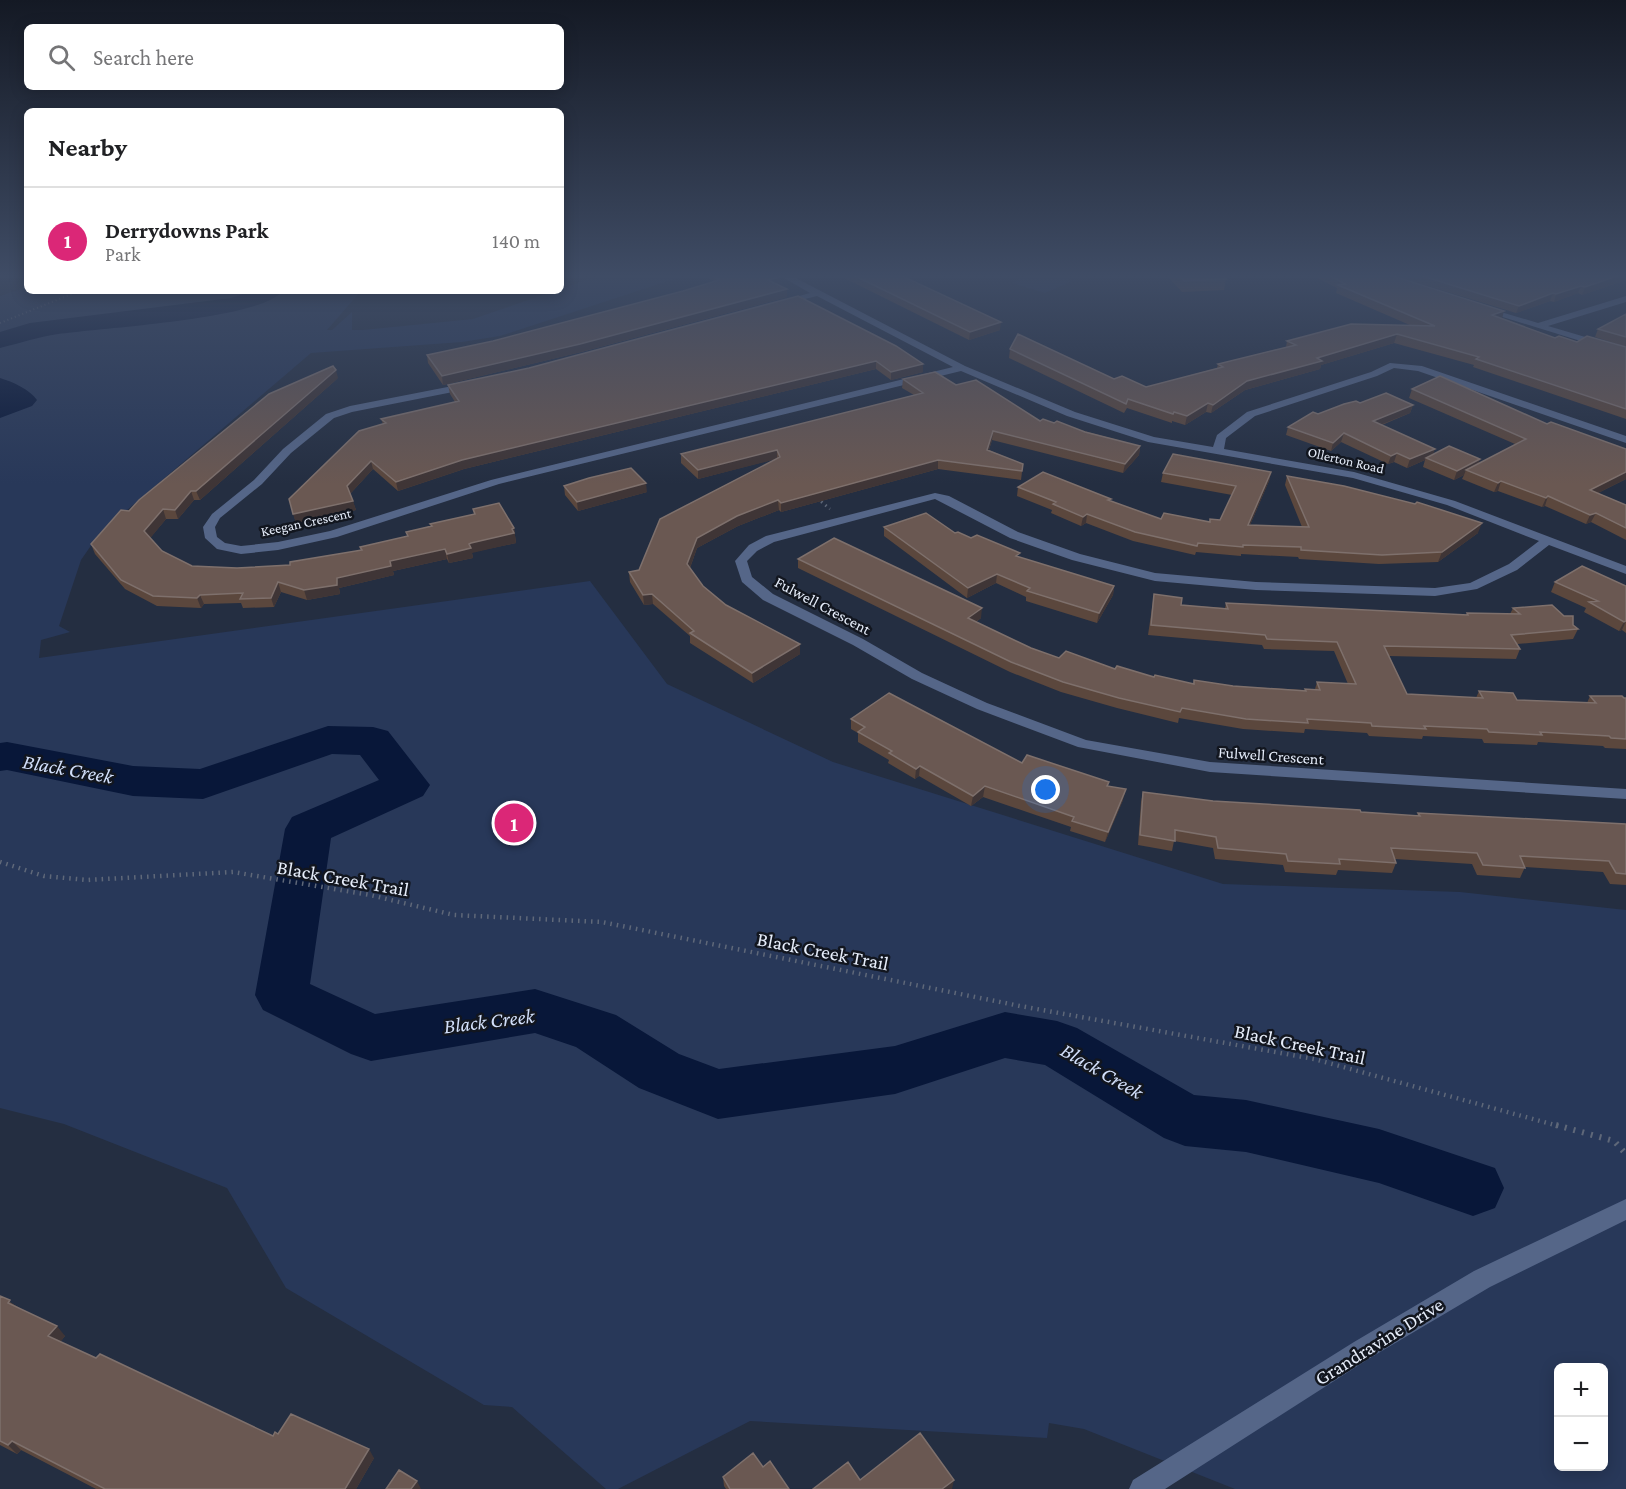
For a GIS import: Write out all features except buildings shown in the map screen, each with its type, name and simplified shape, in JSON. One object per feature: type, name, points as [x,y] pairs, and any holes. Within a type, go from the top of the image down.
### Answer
[{"type":"street","name":"Ollerton Road","points":[[917,344],[962,368],[1053,408],[1152,440],[1354,475],[1451,503],[1626,570]]},
{"type":"street","points":[[1601,344],[1626,352]]},
{"type":"street","points":[[1218,450],[1221,437],[1251,414],[1374,374],[1393,365],[1419,368],[1626,440]]},
{"type":"street","name":"Keegan Crescent","points":[[484,382],[399,401],[350,409],[330,416],[287,451],[258,482],[216,516],[209,526],[211,538],[221,546],[241,550],[304,541],[495,482],[962,368]]},
{"type":"street","name":"Fulwell Crescent","points":[[1549,539],[1513,567],[1473,586],[1435,591],[1256,586],[1155,578],[1076,557],[1014,535],[945,498],[936,496],[770,539],[753,548],[741,561],[746,579],[768,597],[858,642],[917,676],[982,706],[1083,744],[1210,767],[1626,794]]},
{"type":"street","name":"Grandravine Drive","points":[[1142,1489],[1362,1350],[1482,1279],[1626,1209]]},
{"type":"path","points":[[811,492],[843,521]]},
{"type":"path","name":"Black Creek Trail","points":[[0,862],[44,876],[87,880],[233,872],[370,895],[454,915],[602,922],[1009,1004],[1314,1059],[1614,1141],[1626,1154]]},
{"type":"shaded area","points":[[0,344],[428,344],[311,353],[99,534],[81,560],[59,626],[70,632],[41,640],[39,658],[590,581],[667,684],[833,762],[1223,884],[1460,892],[1626,910],[1626,1489],[1235,1489],[1084,1429],[1049,1423],[1047,1438],[750,1421],[618,1489],[606,1489],[512,1407],[484,1405],[286,1288],[227,1188],[64,1124],[0,1108]]},
{"type":"waterway","name":"Black Creek","points":[[0,387],[22,400],[0,409]]},
{"type":"waterway","name":"Black Creek","points":[[0,757],[7,756],[133,781],[203,784],[328,740],[373,741],[407,785],[309,829],[282,995],[371,1038],[535,1011],[596,1031],[659,1071],[718,1094],[895,1070],[1005,1035],[1057,1044],[1185,1120],[1246,1126],[1379,1156],[1473,1188]]},
{"type":"place","name":"Derrydowns Park","points":[[514,823]]}]
